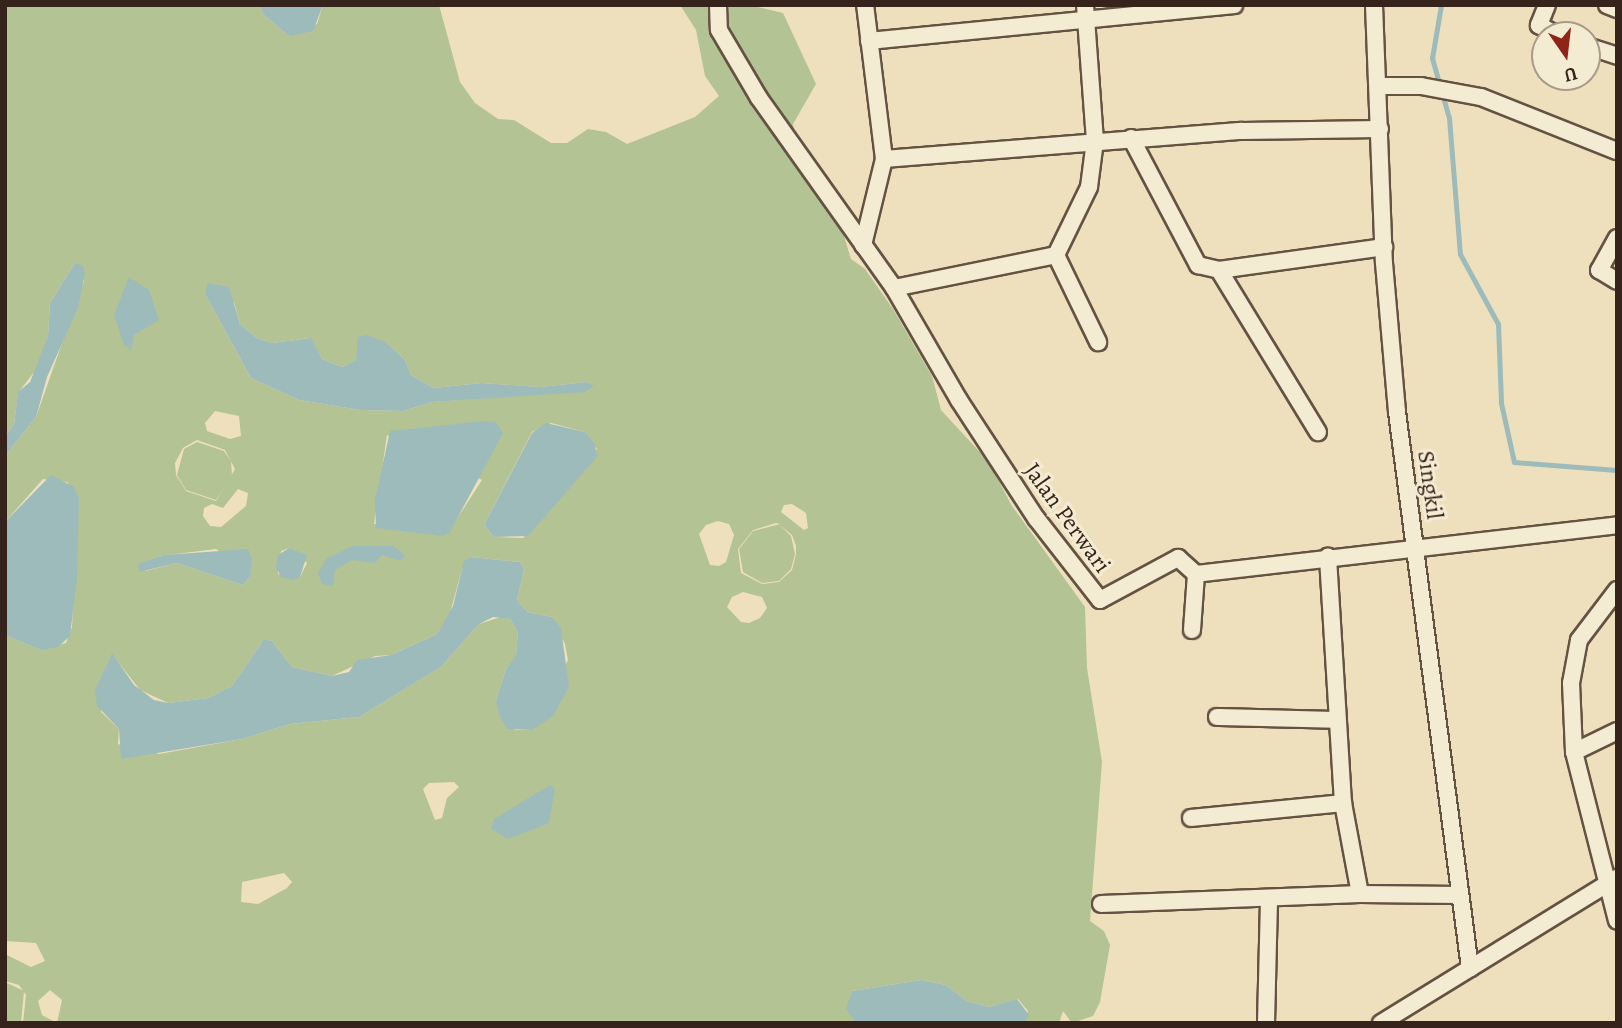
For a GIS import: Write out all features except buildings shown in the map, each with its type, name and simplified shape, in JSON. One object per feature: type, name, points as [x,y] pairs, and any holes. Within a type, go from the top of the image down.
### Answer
[{"type":"street","name":"Jalan Perwari","points":[[718,5],[722,37],[759,99],[894,288],[959,400],[1036,518],[1097,599],[1105,601],[1173,559],[1181,559],[1196,575]]},
{"type":"street","points":[[863,245],[884,159],[865,5]]},
{"type":"street","points":[[869,41],[1086,12],[1234,5]]},
{"type":"street","name":"Singkil","points":[[1374,5],[1384,247],[1397,412],[1470,968]]},
{"type":"street","points":[[1607,5],[1617,9]]},
{"type":"street","points":[[1056,255],[1089,187],[1095,141],[1086,12]]},
{"type":"street","points":[[1378,86],[1452,89],[1617,151]]},
{"type":"street","points":[[884,159],[1131,138],[1380,129]]},
{"type":"street","points":[[1131,138],[1191,257],[1199,265],[1219,270],[1384,247]]},
{"type":"street","points":[[1617,238],[1599,270],[1617,281]]},
{"type":"street","points":[[894,288],[1056,255]]},
{"type":"street","points":[[1056,255],[1098,342]]},
{"type":"street","points":[[1219,270],[1318,432]]},
{"type":"street","points":[[1192,630],[1196,575],[1328,556],[1617,525]]},
{"type":"street","points":[[1328,556],[1342,803],[1360,894]]},
{"type":"street","points":[[1617,590],[1579,640],[1574,654],[1574,752],[1611,882],[1617,922]]},
{"type":"street","points":[[1217,718],[1337,720]]},
{"type":"street","points":[[1574,752],[1617,731]]},
{"type":"street","points":[[1191,818],[1342,803]]},
{"type":"street","points":[[1381,1023],[1611,882]]},
{"type":"street","points":[[1101,904],[1360,894],[1460,895]]},
{"type":"street","points":[[1266,1023],[1269,898]]},
{"type":"green space","points":[[5,5],[259,5],[264,15],[289,36],[317,24],[323,5],[439,5],[460,82],[475,103],[498,119],[514,120],[551,143],[567,143],[588,129],[606,132],[627,144],[695,117],[719,96],[705,76],[696,30],[680,5],[749,5],[783,13],[816,84],[793,124],[803,178],[822,195],[840,223],[851,259],[865,269],[893,309],[932,376],[941,410],[988,461],[1012,506],[1085,607],[1087,668],[1102,762],[1090,921],[1104,931],[1110,945],[1100,1002],[1093,1016],[1072,1023],[1063,1011],[1059,1023],[1024,1023],[1028,1011],[1018,999],[989,1007],[967,1001],[946,985],[921,980],[852,991],[847,1009],[856,1023],[57,1023],[23,1023],[26,995],[19,985],[5,981],[5,954],[31,967],[45,961],[36,943],[5,941],[5,635],[41,650],[66,643],[72,627],[79,498],[67,482],[43,479],[5,522],[5,456],[36,417],[84,281],[75,263],[50,303],[48,336],[38,367],[18,393],[14,424],[5,437]],"holes":[[[205,294],[234,302],[240,324],[257,338],[272,343],[310,338],[322,359],[342,367],[356,360],[359,345],[387,343],[405,360],[411,375],[434,388],[481,383],[540,387],[587,382],[593,386],[581,391],[432,402],[403,411],[360,410],[299,400],[251,378]],[[215,411],[239,416],[241,436],[230,439],[207,431],[205,423]],[[551,423],[585,432],[597,449],[523,538],[494,537],[484,525],[532,432]],[[387,435],[482,480],[453,525],[374,524]],[[197,440],[225,450],[235,469],[216,501],[186,491],[176,475],[175,463],[183,448]],[[238,489],[248,493],[246,506],[221,527],[210,526],[203,516],[204,508],[212,504],[223,508]],[[792,504],[806,513],[808,528],[804,530],[781,512],[784,505]],[[718,521],[729,524],[734,535],[726,562],[719,566],[710,565],[699,534],[706,525]],[[776,523],[780,524],[753,531],[739,549],[743,572],[762,583],[779,581],[791,569],[795,554],[791,536],[780,525],[792,535],[796,546],[796,554],[792,570],[779,582],[762,584],[741,573],[738,549],[753,530]],[[289,548],[307,563],[300,577],[278,574],[281,551]],[[216,549],[249,569],[250,577],[243,585],[177,563],[145,571],[160,556]],[[471,557],[520,562],[524,569],[517,601],[528,612],[552,617],[565,644],[568,660],[532,730],[515,730],[496,700],[506,669],[516,656],[518,633],[510,619],[501,617],[479,624],[441,667],[359,717],[290,724],[242,739],[159,754],[118,744],[119,729],[101,712],[102,675],[112,654],[140,690],[168,703],[208,698],[232,686],[264,639],[272,641],[292,667],[332,676],[375,656],[391,655],[437,634],[450,613],[462,569]],[[743,592],[762,597],[767,608],[760,618],[749,623],[741,622],[727,607],[732,597]],[[454,782],[459,787],[447,798],[442,818],[435,820],[423,789],[429,783]],[[284,873],[292,882],[287,888],[258,904],[241,902],[242,882]],[[50,990],[62,1000],[57,1023],[42,1015],[38,1001]]]},
{"type":"green space","points":[[197,442],[224,451],[231,461],[232,476],[216,500],[186,490],[177,475],[184,449]]},
{"type":"green space","points":[[5,982],[24,991],[21,1023],[5,1023]]},
{"type":"water","points":[[259,5],[323,5],[313,31],[289,36],[264,15]]},
{"type":"water","points":[[75,263],[83,266],[85,273],[78,308],[47,377],[36,417],[5,456],[5,437],[14,424],[18,392],[30,382],[48,336],[50,303]]},
{"type":"water","points":[[129,277],[149,290],[159,320],[134,335],[131,350],[124,345],[114,315]]},
{"type":"water","points":[[208,283],[229,287],[240,324],[257,338],[272,343],[311,338],[322,359],[342,367],[356,360],[358,337],[366,335],[387,343],[405,360],[411,375],[434,388],[481,383],[540,387],[587,382],[594,386],[585,392],[432,402],[403,411],[360,410],[299,400],[251,378],[205,294]]},
{"type":"water","points":[[496,422],[503,433],[450,532],[443,536],[376,528],[375,500],[390,431]]},
{"type":"water","points":[[546,423],[585,432],[595,444],[597,457],[528,536],[494,537],[484,525],[532,433]]},
{"type":"water","points":[[51,475],[74,487],[79,498],[77,578],[70,636],[58,647],[41,650],[5,635],[5,522]]},
{"type":"water","points":[[353,546],[393,546],[405,555],[401,561],[382,555],[375,563],[352,560],[335,570],[333,586],[322,584],[318,573],[327,558]]},
{"type":"water","points":[[289,548],[307,555],[300,577],[293,580],[281,577],[276,567],[278,555]]},
{"type":"water","points":[[248,549],[252,559],[250,577],[243,585],[177,563],[139,572],[138,564],[164,555]]},
{"type":"water","points":[[471,557],[520,562],[524,569],[517,601],[528,612],[552,617],[561,628],[569,687],[553,716],[532,730],[507,729],[499,715],[496,700],[506,669],[516,655],[518,633],[510,619],[493,617],[479,624],[441,667],[359,717],[290,724],[242,739],[121,759],[119,729],[97,706],[95,690],[112,653],[134,685],[154,700],[168,703],[208,698],[232,686],[264,639],[272,641],[292,667],[332,676],[349,672],[357,660],[391,655],[437,634],[453,606],[464,561]]},
{"type":"water","points":[[550,785],[555,789],[549,823],[508,839],[491,829],[494,819]]},
{"type":"water","points":[[921,980],[946,985],[967,1001],[989,1007],[1017,999],[1029,1015],[1024,1023],[856,1023],[846,1009],[852,991]]},
{"type":"waterway","points":[[1441,5],[1432,58],[1449,118],[1460,254],[1498,324],[1501,403],[1514,462],[1617,470]]}]
